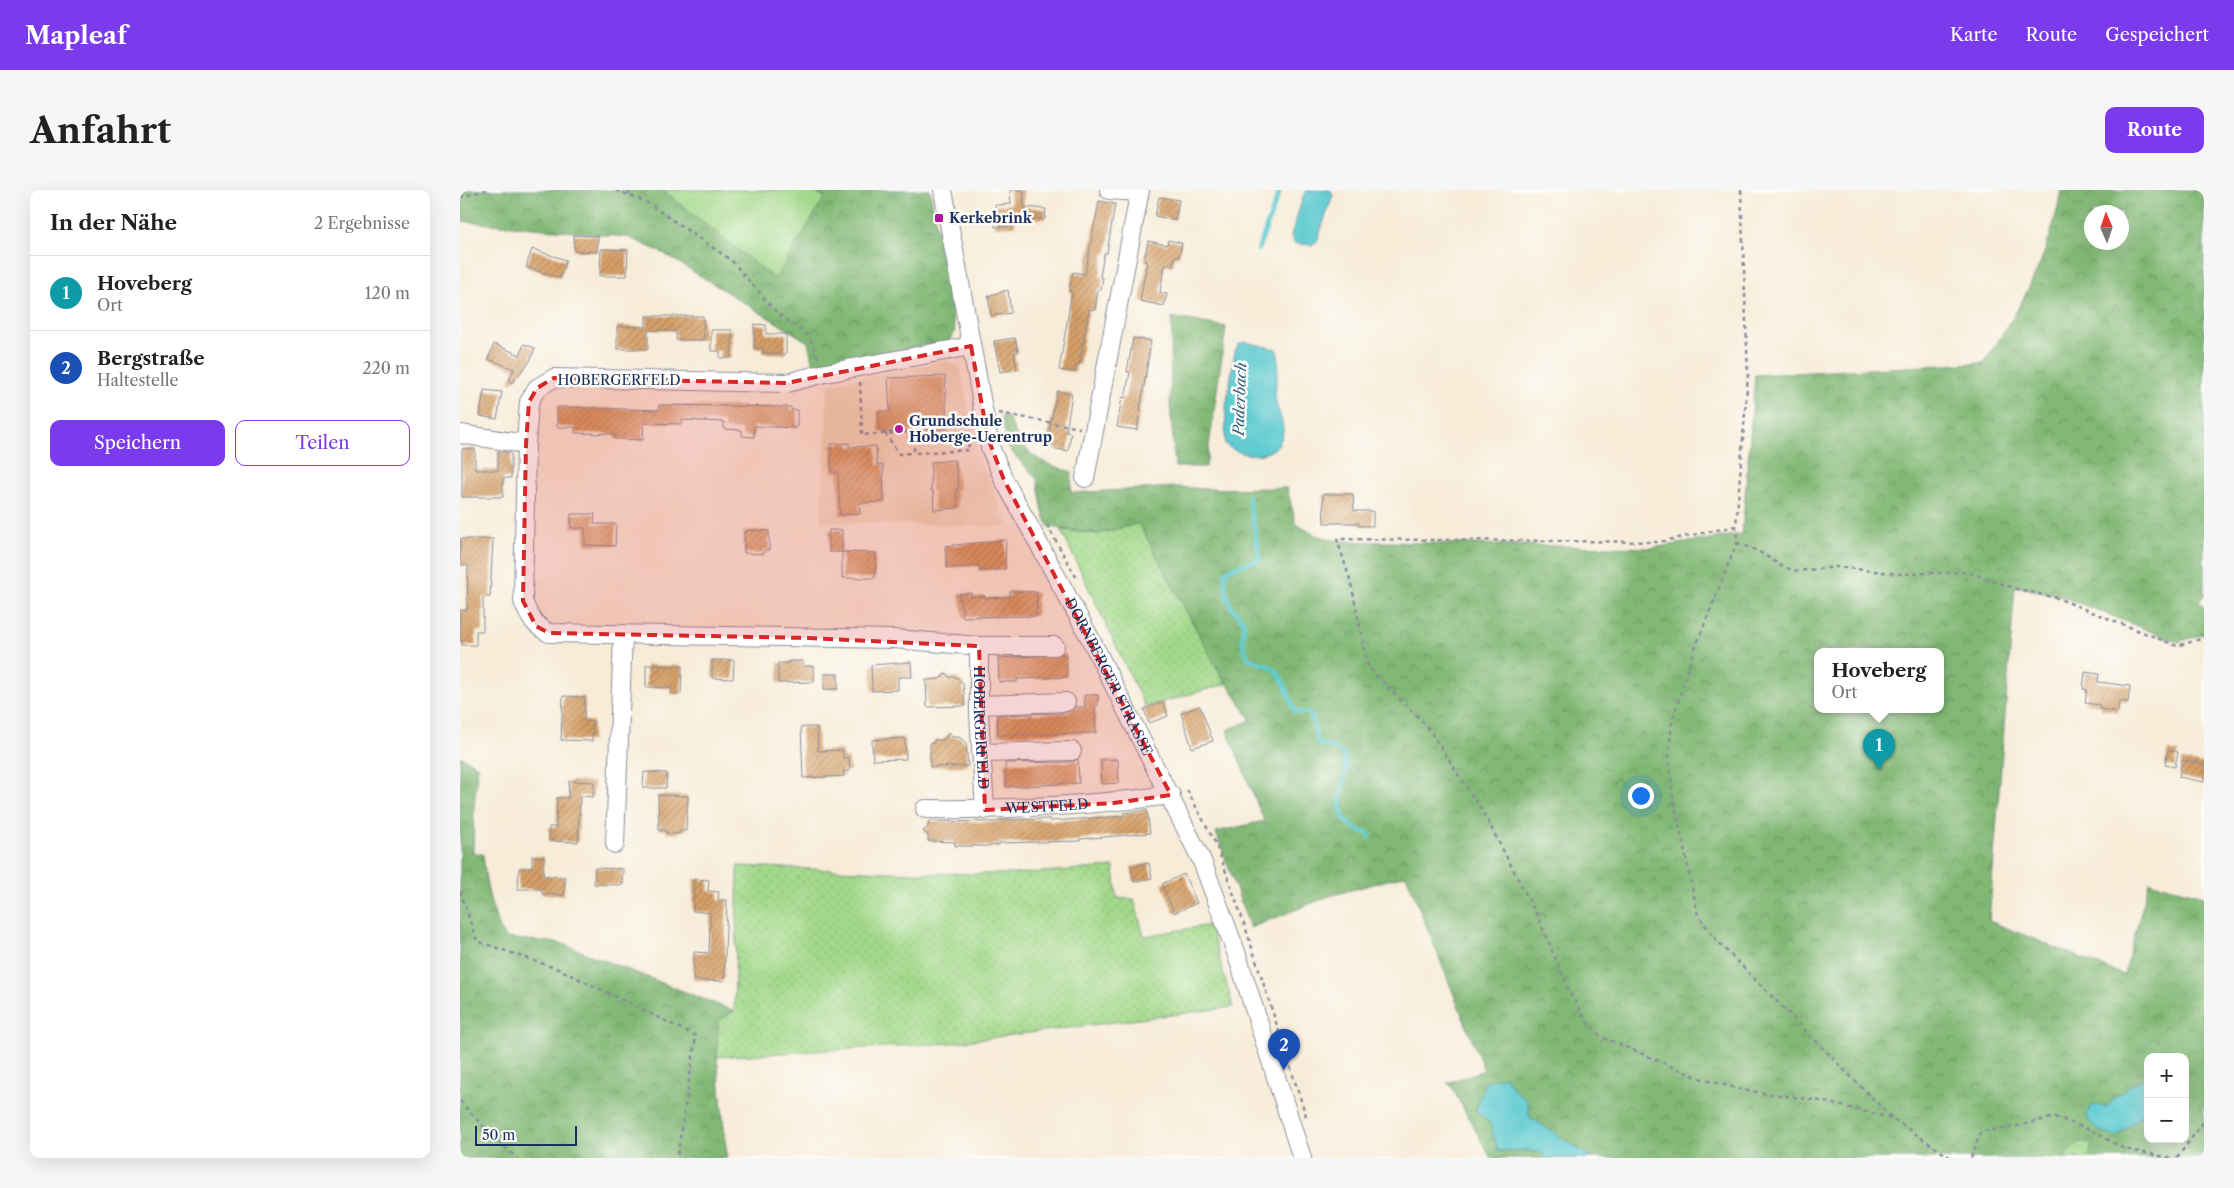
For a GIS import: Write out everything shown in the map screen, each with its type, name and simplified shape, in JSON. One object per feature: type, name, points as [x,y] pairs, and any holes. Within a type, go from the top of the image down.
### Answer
[{"type":"street","name":"DORNBERGER STRASSE","points":[[943,190],[988,438],[1004,480],[1090,638],[1171,795],[1202,861],[1236,952],[1302,1158]]},
{"type":"street","points":[[1085,478],[1140,191],[1109,190]]},
{"type":"street","name":"HOBERGERFELD","points":[[971,346],[821,374],[787,383],[554,378],[537,388],[529,402],[526,444],[523,601],[528,616],[536,626],[549,633],[894,639],[978,646],[1055,646]]},
{"type":"street","points":[[460,434],[526,444]]},
{"type":"street","points":[[616,844],[623,634]]},
{"type":"street","name":"HOBERGERFELD","points":[[978,646],[981,753],[985,810]]},
{"type":"street","points":[[979,705],[1066,702]]},
{"type":"street","points":[[981,753],[1072,751]]},
{"type":"street","name":"WESTFELD","points":[[925,809],[985,810],[1114,803],[1171,795]]},
{"type":"path","points":[[460,196],[486,190]]},
{"type":"path","points":[[616,190],[646,202],[731,260],[777,313],[809,337],[818,354],[821,374]]},
{"type":"path","points":[[629,195],[630,190]]},
{"type":"path","points":[[1741,190],[1748,375],[1736,526],[1737,543],[1692,652],[1672,721],[1669,756],[1672,791],[1698,915],[1717,941],[1892,1118],[1951,1158]]},
{"type":"path","points":[[860,375],[862,434],[914,432],[914,453]]},
{"type":"path","points":[[999,421],[997,413],[1094,431]]},
{"type":"path","points":[[884,433],[899,454],[969,450],[968,442],[978,436]]},
{"type":"path","points":[[1042,518],[1054,533],[1080,586]]},
{"type":"path","points":[[1736,526],[1659,542],[1337,539],[1351,583],[1368,667],[1426,725],[1483,812],[1537,915],[1570,993],[1588,1024],[1600,1036],[1698,1078],[1743,1090],[1821,1101],[1892,1118]]},
{"type":"path","points":[[1737,543],[1758,551],[1783,567],[1797,571],[1838,568],[1899,574],[1968,572],[2013,588],[2056,598],[2177,646],[2204,638]]},
{"type":"path","points":[[460,891],[477,941],[561,970],[696,1036],[677,1158]]},
{"type":"path","points":[[460,1101],[491,1135],[517,1158]]},
{"type":"path","points":[[1971,1158],[1981,1130],[2014,1127],[2055,1117],[2093,1131],[2124,1148],[2171,1158]]},
{"type":"path","points":[[2177,1158],[2204,1121]]},
{"type":"highlighted area","points":[[971,346],[988,438],[1004,480],[1171,795],[1114,803],[985,810],[979,646],[809,638],[549,633],[536,626],[523,601],[526,444],[529,402],[537,388],[554,378],[787,383]]},
{"type":"shaded area","name":"Grundschule Hoberge-Uerentrup","points":[[946,361],[960,367],[978,456],[1009,527],[821,522],[828,384]]},
{"type":"green space","points":[[460,190],[930,190],[955,332],[949,341],[813,365],[808,342],[663,253],[628,237],[460,221]]},
{"type":"green space","points":[[663,190],[809,190],[825,197],[775,279]]},
{"type":"green space","points":[[2061,190],[2204,190],[2204,595],[2199,602],[2204,606],[2204,634],[2178,642],[2058,595],[2015,586],[1989,921],[2124,975],[2149,882],[2204,896],[2204,1158],[1491,1158],[1451,1086],[1447,1083],[1484,1070],[1406,875],[1330,896],[1250,928],[1216,832],[1264,821],[1227,730],[1251,720],[1217,668],[1139,523],[1098,534],[1049,527],[1043,513],[1037,479],[1008,448],[1001,416],[1008,417],[1019,440],[1039,460],[1072,472],[1071,493],[1177,487],[1208,489],[1287,488],[1296,524],[1315,535],[1339,541],[1651,548],[1742,534],[1755,375],[1983,363],[1997,344],[2021,302],[2042,259],[2050,236]]},
{"type":"green space","points":[[1172,317],[1226,327],[1206,467],[1175,467],[1170,403]]},
{"type":"green space","points":[[1139,523],[1226,684],[1145,707],[1061,530],[1098,534]]},
{"type":"green space","points":[[460,756],[478,766],[474,807],[473,854],[483,854],[490,897],[505,938],[560,943],[734,1011],[718,1021],[717,1057],[727,1158],[460,1158]]},
{"type":"green space","points":[[738,866],[913,873],[1014,874],[1114,867],[1117,898],[1134,899],[1144,936],[1210,925],[1233,1007],[950,1043],[717,1057],[718,1021],[734,1011]]},
{"type":"green space","points":[[2079,1142],[2092,1143],[2089,1158],[2063,1158]]},
{"type":"water","points":[[1330,190],[1333,195],[1317,241],[1311,245],[1294,243],[1291,235],[1305,191]]},
{"type":"water","points":[[1246,342],[1276,349],[1278,354],[1275,394],[1283,432],[1275,448],[1259,454],[1241,453],[1225,444],[1226,407],[1235,351],[1239,344]]},
{"type":"water","points":[[1505,1076],[1516,1092],[1527,1100],[1530,1117],[1592,1158],[1546,1158],[1542,1153],[1525,1150],[1498,1151],[1490,1123],[1476,1111],[1485,1082]]},
{"type":"water","points":[[2144,1079],[2144,1111],[2140,1117],[2117,1136],[2112,1136],[2098,1130],[2086,1115],[2092,1106],[2099,1105],[2106,1108],[2124,1090]]},
{"type":"building","points":[[1010,190],[1023,190],[1024,207],[1046,209],[1045,219],[1015,217],[1015,226],[995,227],[995,205],[1011,204]]},
{"type":"building","points":[[1159,197],[1179,200],[1175,220],[1155,216]]},
{"type":"building","points":[[1099,201],[1115,204],[1107,253],[1104,253],[1100,277],[1103,278],[1101,290],[1098,290],[1095,310],[1089,309],[1079,365],[1076,365],[1075,372],[1059,370],[1072,292],[1069,292],[1073,272],[1085,274]]},
{"type":"building","points":[[574,235],[598,236],[597,252],[574,251]]},
{"type":"building","points":[[1168,240],[1182,243],[1179,257],[1175,256],[1173,266],[1165,265],[1160,292],[1167,294],[1164,306],[1140,301],[1147,262],[1144,261],[1148,241],[1167,245]]},
{"type":"building","points":[[532,249],[566,260],[560,278],[526,267]]},
{"type":"building","points":[[601,249],[628,250],[627,276],[600,276]]},
{"type":"building","points":[[1008,290],[1011,313],[991,316],[988,296]]},
{"type":"building","points":[[646,316],[703,316],[704,340],[676,340],[676,331],[648,330],[648,349],[617,349],[617,326],[646,327]]},
{"type":"building","points":[[754,324],[766,325],[766,334],[786,334],[786,354],[763,353],[763,348],[754,348]]},
{"type":"building","points":[[711,330],[732,330],[731,358],[720,358],[720,351],[711,351]]},
{"type":"building","points":[[1015,338],[1018,352],[1014,353],[1017,369],[1000,372],[994,341]]},
{"type":"building","points":[[1133,338],[1151,341],[1137,430],[1117,427],[1122,397],[1125,398],[1130,372],[1127,372]]},
{"type":"building","points":[[494,344],[520,355],[524,344],[535,348],[530,361],[512,383],[509,381],[514,369],[488,359]]},
{"type":"building","points":[[945,376],[947,429],[879,432],[878,411],[890,411],[888,378]]},
{"type":"building","points":[[484,390],[502,392],[497,419],[480,416]]},
{"type":"building","points":[[1057,391],[1072,394],[1066,432],[1071,433],[1068,451],[1046,447]]},
{"type":"building","points":[[659,405],[791,407],[791,410],[797,410],[797,428],[754,426],[754,437],[742,436],[742,430],[724,429],[724,422],[682,420],[682,424],[644,423],[643,440],[615,439],[615,434],[575,433],[575,427],[557,427],[557,407],[659,410]]},
{"type":"building","points":[[849,443],[849,447],[876,446],[877,465],[883,465],[884,502],[859,503],[860,514],[840,515],[838,472],[832,473],[831,444]]},
{"type":"building","points":[[462,449],[475,449],[475,470],[498,470],[498,451],[511,453],[511,478],[503,478],[503,497],[462,497]]},
{"type":"building","points":[[955,460],[959,489],[956,489],[958,508],[934,510],[933,491],[931,491],[931,462]]},
{"type":"building","points":[[1323,494],[1353,494],[1354,511],[1373,511],[1373,526],[1359,526],[1359,523],[1324,523]]},
{"type":"building","points":[[571,514],[595,514],[594,524],[616,524],[615,546],[585,545],[585,528],[571,528]]},
{"type":"building","points":[[750,530],[769,531],[769,550],[764,550],[764,554],[744,553],[744,532]]},
{"type":"building","points":[[829,530],[842,530],[842,552],[829,552]]},
{"type":"building","points":[[460,539],[493,539],[490,597],[483,597],[483,631],[476,631],[476,645],[462,645],[462,641],[460,641],[460,610],[467,610],[468,565],[460,565]]},
{"type":"building","points":[[1006,540],[1005,569],[979,571],[979,566],[947,568],[945,546]]},
{"type":"building","points":[[842,552],[876,553],[875,578],[842,578]]},
{"type":"building","points":[[1010,591],[1037,592],[1036,616],[963,617],[959,594],[971,593],[971,597],[985,596],[985,598],[1010,597]]},
{"type":"building","points":[[1066,654],[1067,677],[1017,679],[1017,682],[999,682],[998,658]]},
{"type":"building","points":[[712,660],[734,660],[733,679],[712,678]]},
{"type":"building","points":[[789,661],[803,661],[803,666],[814,666],[814,682],[778,683],[778,663],[789,663]]},
{"type":"building","points":[[911,662],[912,677],[898,677],[898,690],[872,691],[871,665]]},
{"type":"building","points":[[646,665],[682,666],[681,694],[671,694],[671,688],[646,687]]},
{"type":"building","points":[[2085,672],[2099,674],[2098,682],[2130,686],[2128,702],[2119,701],[2118,712],[2100,709],[2100,705],[2085,703],[2087,690],[2083,689]]},
{"type":"building","points":[[946,673],[949,677],[956,677],[963,683],[965,706],[927,707],[926,680],[940,679]]},
{"type":"building","points":[[824,674],[838,674],[838,689],[824,689]]},
{"type":"building","points":[[1084,695],[1098,695],[1098,705],[1095,706],[1096,733],[998,735],[997,715],[1067,713],[1075,707],[1085,707]]},
{"type":"building","points":[[563,696],[585,697],[584,721],[593,721],[592,741],[561,740]]},
{"type":"building","points":[[1163,702],[1168,716],[1149,723],[1144,709]]},
{"type":"building","points":[[1200,706],[1213,741],[1192,748],[1181,713]]},
{"type":"building","points":[[801,727],[817,727],[818,751],[843,750],[843,758],[849,758],[850,771],[843,771],[844,776],[803,778]]},
{"type":"building","points":[[949,733],[952,737],[959,737],[966,743],[968,766],[930,767],[930,743],[934,743],[934,740],[943,740]]},
{"type":"building","points":[[905,738],[906,759],[873,760],[872,740]]},
{"type":"building","points":[[2168,750],[2178,752],[2175,767],[2165,765]]},
{"type":"building","points":[[1078,759],[1079,783],[1006,787],[1005,763],[1072,762]]},
{"type":"building","points":[[1118,759],[1119,783],[1102,784],[1101,760]]},
{"type":"building","points":[[2182,760],[2204,764],[2204,782],[2179,777]]},
{"type":"building","points":[[644,772],[667,773],[666,788],[643,788]]},
{"type":"building","points":[[569,781],[594,782],[593,797],[580,796],[578,842],[549,841],[549,827],[556,827],[557,798],[568,798]]},
{"type":"building","points":[[658,795],[688,796],[686,831],[679,831],[679,834],[666,833],[666,830],[659,830]]},
{"type":"building","points":[[1147,810],[1150,833],[1080,839],[1080,841],[955,846],[955,842],[928,841],[928,835],[923,831],[928,827],[929,821],[999,822],[999,820],[1050,819],[1050,821],[1124,816],[1124,813]]},
{"type":"building","points":[[532,856],[544,857],[543,876],[565,877],[564,895],[542,894],[542,889],[518,889],[519,868],[532,868]]},
{"type":"building","points":[[1149,863],[1152,878],[1134,882],[1131,867]]},
{"type":"building","points":[[595,868],[623,869],[622,885],[594,884]]},
{"type":"building","points":[[1184,874],[1197,903],[1174,913],[1162,884]]},
{"type":"building","points":[[694,879],[709,880],[708,891],[719,892],[718,900],[727,900],[724,981],[693,980],[694,952],[709,953],[710,924],[710,913],[693,911]]},
{"type":"waterway","name":"Paderbach","points":[[1258,250],[1280,190]]},
{"type":"waterway","name":"Paderbach","points":[[1248,496],[1260,559],[1229,569],[1225,573],[1226,594],[1232,608],[1244,622],[1244,650],[1254,661],[1270,666],[1279,674],[1285,684],[1295,712],[1306,712],[1312,717],[1317,742],[1337,749],[1342,753],[1346,762],[1341,795],[1341,807],[1344,817],[1352,826],[1368,833],[1370,838]]},
{"type":"place","name":"Kerkebrink","points":[[939,218]]},
{"type":"place","name":"Grundschule Hoberge-Uerentrup","points":[[899,429]]},
{"type":"place","name":"Hoveberg","points":[[1879,770]]},
{"type":"place","name":"Bergstraße","points":[[1284,1070]]}]
